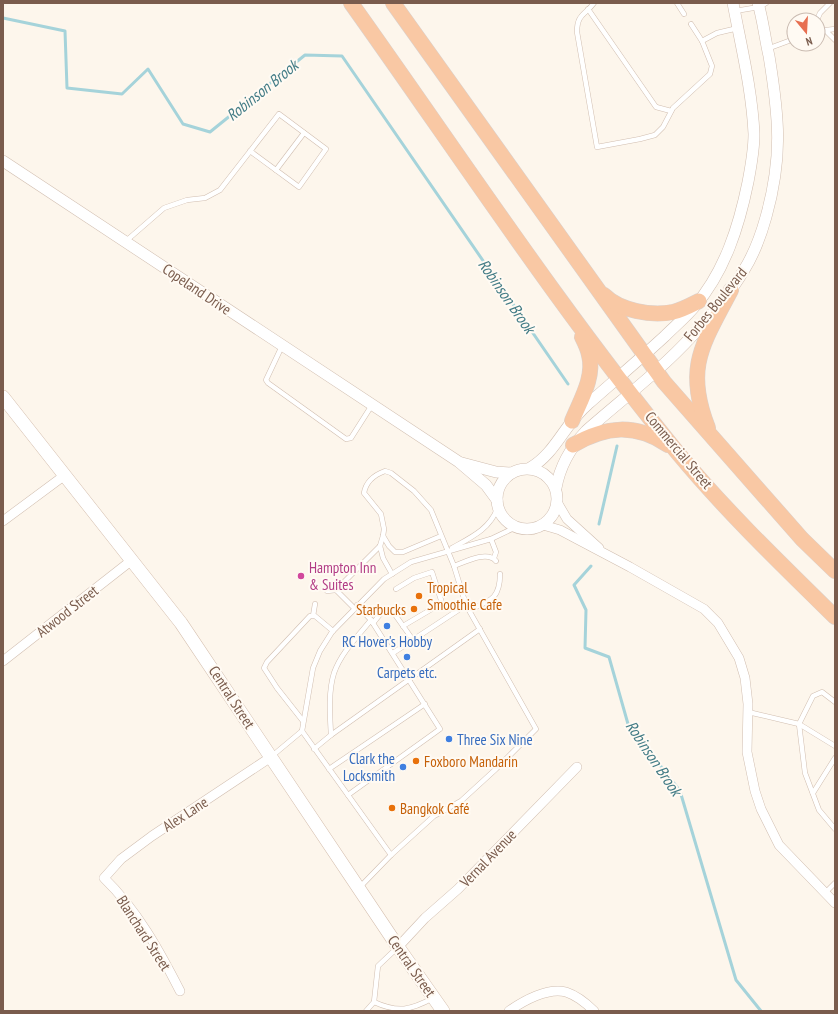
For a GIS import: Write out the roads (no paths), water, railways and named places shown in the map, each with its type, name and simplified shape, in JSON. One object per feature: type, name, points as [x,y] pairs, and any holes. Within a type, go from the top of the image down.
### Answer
[{"type":"highway","name":"Commercial Street","points":[[351,3],[539,270],[630,392],[677,451],[772,555],[835,617]]},
{"type":"highway","points":[[393,3],[566,243],[592,283],[655,371],[802,539],[835,571]]},
{"type":"highway","points":[[592,283],[610,301],[647,313],[672,312],[699,301]]},
{"type":"highway","points":[[712,436],[699,402],[696,376],[700,351],[731,290]]},
{"type":"highway","points":[[572,421],[587,386],[590,366],[590,355],[578,322]]},
{"type":"highway","points":[[574,445],[589,436],[605,431],[630,430],[645,432],[654,436],[677,451]]},
{"type":"main road","name":"Central Street","points":[[3,396],[182,623],[271,758],[360,887],[398,947],[443,1011]]},
{"type":"street","name":"Forbes Boulevard","points":[[556,488],[558,477],[574,445],[586,431],[655,371],[691,337],[731,290],[745,269],[758,242],[770,201],[777,165],[778,118],[761,4]]},
{"type":"street","name":"Forbes Boulevard","points":[[530,468],[540,462],[549,453],[572,421],[586,405],[620,378],[686,316],[699,301],[720,269],[738,225],[753,158],[754,134],[744,59],[734,7]]},
{"type":"street","name":"Copeland Drive","points":[[3,161],[390,418],[459,462]]},
{"type":"street","points":[[459,462],[496,472],[511,473],[530,468],[542,472],[548,476],[556,488],[557,502],[553,515],[543,525],[530,529],[516,527],[504,519],[497,503],[486,485],[459,462]]},
{"type":"street","points":[[497,503],[499,487],[511,473]]},
{"type":"street","points":[[3,521],[65,475]]},
{"type":"street","points":[[557,502],[567,519],[603,552]]},
{"type":"street","points":[[543,525],[560,530],[603,552],[704,609],[714,618],[739,658],[745,678],[748,712],[747,752],[755,791],[770,832],[779,845],[835,903]]},
{"type":"street","name":"Atwood Street","points":[[3,661],[132,560]]},
{"type":"street","name":"Alex Lane","points":[[104,878],[121,859],[152,836],[271,758]]},
{"type":"street","name":"Vernal Avenue","points":[[398,947],[426,918],[458,889],[577,767]]},
{"type":"street","name":"Blanchard Street","points":[[104,878],[122,896],[159,950],[180,991]]},
{"type":"street","points":[[508,1011],[544,993],[565,992],[581,999],[594,1011]]},
{"type":"lane","points":[[594,3],[580,15],[577,24],[577,32],[597,147],[655,135],[663,127],[671,110],[682,98],[710,74],[712,66],[702,41],[691,24]]},
{"type":"lane","points":[[676,3],[684,14]]},
{"type":"lane","points":[[821,12],[830,3]]},
{"type":"lane","points":[[734,7],[761,4]]},
{"type":"lane","points":[[588,9],[656,107],[671,110]]},
{"type":"lane","points":[[702,41],[716,33],[738,28]]},
{"type":"lane","points":[[826,31],[835,29]]},
{"type":"lane","points":[[826,31],[835,40]]},
{"type":"lane","points":[[767,49],[786,43]]},
{"type":"lane","points":[[126,242],[164,208],[186,200],[206,198],[220,190],[250,151],[279,114],[326,149],[299,187],[250,151]]},
{"type":"lane","points":[[276,170],[304,133]]},
{"type":"lane","points":[[282,346],[266,380],[268,383],[346,439],[351,438],[372,405]]},
{"type":"lane","points":[[327,591],[336,590],[380,546],[384,529],[380,514],[364,493],[367,483],[376,474],[385,470],[391,473],[414,491],[431,510],[454,566],[466,605],[536,728],[496,769],[461,801],[434,816],[391,855],[360,887]]},
{"type":"lane","points":[[447,551],[486,527],[494,517],[497,503]]},
{"type":"lane","points":[[391,855],[314,749],[302,730],[313,668],[320,651],[333,631],[355,607],[392,574],[411,562],[491,539],[516,527]]},
{"type":"lane","points":[[383,536],[395,552],[403,552],[441,536]]},
{"type":"lane","points":[[454,566],[483,556],[495,559],[496,552],[491,539]]},
{"type":"lane","points":[[380,546],[383,558],[392,574]]},
{"type":"lane","points":[[396,589],[414,578],[432,572],[442,603],[403,626]]},
{"type":"lane","points":[[469,610],[495,596],[498,592],[500,574]]},
{"type":"lane","points":[[336,590],[372,621],[440,728],[348,795]]},
{"type":"lane","points":[[303,721],[277,688],[264,668],[267,662],[296,630],[313,616],[315,604]]},
{"type":"lane","points":[[393,653],[466,605]]},
{"type":"lane","points":[[331,735],[330,711],[334,674],[344,652],[372,621],[382,612],[391,609],[413,640]]},
{"type":"lane","points":[[313,616],[333,631]]},
{"type":"lane","points":[[314,749],[409,678],[480,629]]},
{"type":"lane","points":[[835,702],[822,692],[813,696],[799,724],[805,773],[819,810],[835,829]]},
{"type":"lane","points":[[329,769],[425,704]]},
{"type":"lane","points":[[748,712],[799,724],[835,746]]},
{"type":"lane","points":[[271,758],[302,730]]},
{"type":"lane","points":[[813,794],[835,758]]},
{"type":"lane","points":[[824,893],[835,883]]},
{"type":"lane","points":[[366,1011],[374,1002],[378,966],[398,947]]},
{"type":"lane","points":[[374,1002],[389,1009],[406,1009],[434,998]]},
{"type":"waterway","name":"Robinson Brook","points":[[3,18],[65,31],[67,88],[122,94],[148,69],[183,124],[210,132],[305,55],[342,56],[568,384]]},
{"type":"waterway","name":"Robinson Brook","points":[[599,524],[617,446]]},
{"type":"waterway","name":"Robinson Brook","points":[[591,566],[574,585],[586,610],[585,648],[609,657],[628,724],[680,791],[736,980],[761,1011]]},
{"type":"place","name":"Hampton Inn & Suites","points":[[301,576]]},
{"type":"place","name":"Tropical Smoothie Cafe","points":[[419,596]]},
{"type":"place","name":"Starbucks","points":[[414,609]]},
{"type":"place","name":"RC Hover's Hobby","points":[[387,626]]},
{"type":"place","name":"Carpets etc.","points":[[407,657]]},
{"type":"place","name":"Three Six Nine","points":[[449,739]]},
{"type":"place","name":"Foxboro Mandarin","points":[[416,761]]},
{"type":"place","name":"Clark the Locksmith","points":[[403,767]]},
{"type":"place","name":"Bangkok Café","points":[[392,808]]}]
